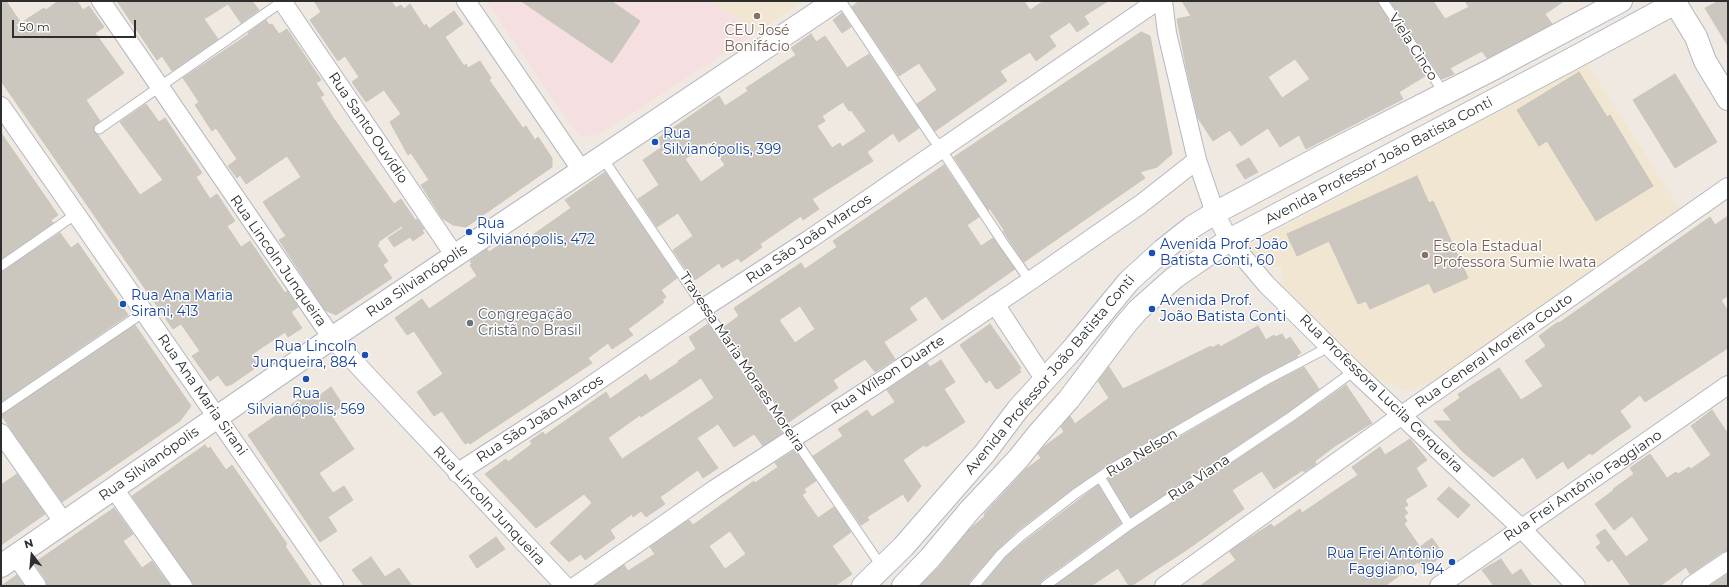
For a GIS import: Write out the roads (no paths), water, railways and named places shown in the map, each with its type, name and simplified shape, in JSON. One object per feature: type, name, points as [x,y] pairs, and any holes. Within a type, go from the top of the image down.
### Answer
[{"type":"main road","name":"Rua Silvianópolis","points":[[8,561],[332,338],[835,1]]},
{"type":"main road","name":"Avenida Professor João Batista Conti","points":[[863,586],[903,547],[980,458],[1018,409],[1071,351],[1129,282],[1163,250],[1192,227],[1215,213],[1621,1]]},
{"type":"main road","name":"Avenida Professor João Batista Conti","points":[[903,586],[930,558],[969,511],[1018,459],[1069,399],[1138,310],[1174,278],[1229,240],[1568,61],[1675,2]]},
{"type":"main road","points":[[1675,2],[1696,37],[1705,61],[1728,99]]},
{"type":"main road","points":[[1696,37],[1704,46],[1728,82]]},
{"type":"street","name":"Rua Lincoln Junqueira","points":[[101,1],[332,338],[457,473],[565,586]]},
{"type":"street","name":"Rua Santo Ouvídio","points":[[282,1],[455,256]]},
{"type":"street","points":[[466,1],[582,170]]},
{"type":"street","name":"Rua São João Marcos","points":[[457,473],[573,398],[705,307],[810,239],[1157,1]]},
{"type":"street","name":"Rua Professora Lucila Cerqueira","points":[[1163,1],[1167,33],[1197,160],[1215,213],[1229,240],[1266,284],[1354,371],[1522,528],[1576,586]]},
{"type":"street","name":"Rua Ana Maria Sirani","points":[[3,114],[76,214],[334,586]]},
{"type":"street","name":"Rua Wilson Duarte","points":[[576,586],[715,488],[1030,281],[1141,204],[1197,160]]},
{"type":"street","name":"Rua General Moreira Couto","points":[[1164,586],[1402,415],[1728,187]]},
{"type":"street","points":[[995,304],[1045,380]]},
{"type":"street","name":"Rua Frei Antônio Faggiano","points":[[1439,586],[1728,386]]},
{"type":"street","points":[[1,433],[64,523]]},
{"type":"street","points":[[114,489],[183,586]]},
{"type":"street","points":[[8,561],[37,586]]},
{"type":"street","points":[[1691,586],[1728,561]]},
{"type":"lane","points":[[99,129],[282,1]]},
{"type":"lane","points":[[841,1],[1030,281]]},
{"type":"lane","name":"Viela Cinco","points":[[1383,1],[1444,93]]},
{"type":"lane","name":"Travessa Maria Moraes Moreira","points":[[602,157],[882,567]]},
{"type":"lane","points":[[1,266],[76,214]]},
{"type":"lane","points":[[1,409],[144,312]]},
{"type":"lane","name":"Rua Nelson","points":[[974,586],[1001,554],[1021,536],[1075,494],[1100,477],[1266,380],[1330,347]]},
{"type":"lane","name":"Rua Viana","points":[[1045,586],[1129,525],[1292,416],[1354,371]]},
{"type":"lane","points":[[1100,477],[1129,525]]},
{"type":"place","name":"CEU José Bonifácio","points":[[757,16]]},
{"type":"place","name":"Rua Silvianópolis, 399","points":[[655,142]]},
{"type":"place","name":"Rua Silvianópolis, 472","points":[[469,232]]},
{"type":"place","name":"Avenida Prof. João Batista Conti, 60","points":[[1152,253]]},
{"type":"place","name":"Escola Estadual Professora Sumie Iwata","points":[[1425,255]]},
{"type":"place","name":"Rua Ana Maria Sirani, 413","points":[[123,304]]},
{"type":"place","name":"Avenida Prof. João Batista Conti","points":[[1152,309]]},
{"type":"place","name":"Congregação Cristã no Brasil","points":[[470,323]]},
{"type":"place","name":"Rua Lincoln Junqueira, 884","points":[[365,355]]},
{"type":"place","name":"Rua Silvianópolis, 569","points":[[306,379]]},
{"type":"place","name":"Rua Frei Antônio Faggiano, 194","points":[[1452,562]]}]
